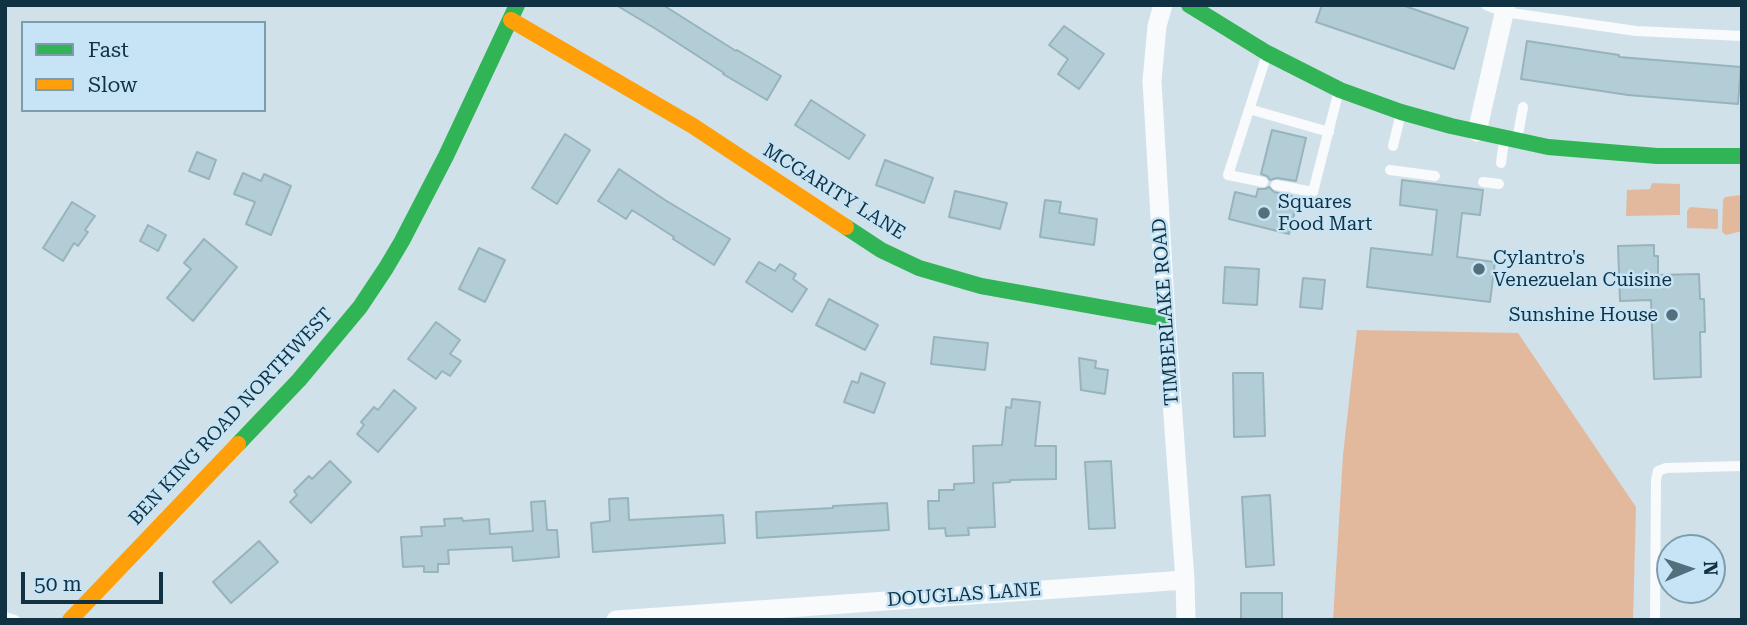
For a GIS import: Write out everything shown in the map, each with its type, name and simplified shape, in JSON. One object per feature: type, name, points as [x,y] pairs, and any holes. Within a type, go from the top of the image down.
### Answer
[{"type":"street","name":"TIMBERLAKE ROAD","points":[[1163,5],[1157,26],[1152,81],[1186,620]]},
{"type":"street","points":[[1189,5],[1267,54],[1340,90],[1401,112],[1548,147],[1643,155],[1742,156]]},
{"type":"street","points":[[1477,132],[1505,8]]},
{"type":"street","name":"MCGARITY LANE","points":[[514,13],[535,33],[693,127],[881,250],[919,268],[981,286],[1166,319]]},
{"type":"street","name":"BEN KING ROAD NORTHWEST","points":[[70,620],[299,380],[360,307],[402,241],[514,13]]},
{"type":"street","name":"DOUGLAS LANE","points":[[616,620],[1185,580]]},
{"type":"lane","points":[[1486,5],[1636,31],[1742,36]]},
{"type":"lane","points":[[1263,182],[1228,174],[1267,54]]},
{"type":"lane","points":[[1276,185],[1313,192],[1340,90]]},
{"type":"lane","points":[[1501,163],[1523,107]]},
{"type":"lane","points":[[1249,109],[1329,132]]},
{"type":"lane","points":[[1393,146],[1401,112]]},
{"type":"lane","points":[[1390,170],[1435,176]]},
{"type":"lane","points":[[1482,182],[1499,184]]},
{"type":"lane","points":[[1655,620],[1658,471],[1666,468],[1742,466]]},
{"type":"lane","points":[[5,617],[15,620]]},
{"type":"shaded area","points":[[1652,183],[1680,184],[1680,215],[1626,216],[1627,190],[1650,189]]},
{"type":"shaded area","points":[[1741,195],[1742,231],[1726,235],[1722,232],[1723,200],[1725,197]]},
{"type":"shaded area","points":[[1690,207],[1717,209],[1717,229],[1687,228],[1687,211]]},
{"type":"shaded area","points":[[1357,330],[1518,333],[1636,507],[1633,620],[1333,620],[1343,455]]},
{"type":"building","points":[[616,5],[663,5],[781,76],[767,100]]},
{"type":"building","points":[[1322,5],[1402,5],[1468,28],[1454,69],[1316,22]]},
{"type":"building","points":[[1064,26],[1104,54],[1079,89],[1058,74],[1068,59],[1049,45]]},
{"type":"building","points":[[1527,41],[1619,57],[1741,67],[1738,104],[1628,95],[1521,79]]},
{"type":"building","points":[[811,100],[865,135],[849,159],[795,125]]},
{"type":"building","points":[[1272,130],[1306,138],[1296,181],[1277,178],[1270,180],[1261,174]]},
{"type":"building","points":[[565,134],[590,150],[557,204],[532,188]]},
{"type":"building","points":[[197,152],[216,160],[209,179],[189,171]]},
{"type":"building","points":[[885,160],[933,178],[924,203],[876,185]]},
{"type":"building","points":[[619,169],[730,239],[714,265],[632,210],[626,219],[598,201]]},
{"type":"building","points":[[243,173],[261,181],[264,174],[291,186],[271,235],[246,224],[255,202],[234,194]]},
{"type":"building","points":[[1402,180],[1483,190],[1480,215],[1462,213],[1457,257],[1495,262],[1490,302],[1367,287],[1371,248],[1432,255],[1437,210],[1400,205]]},
{"type":"building","points":[[1269,187],[1274,192],[1292,196],[1290,205],[1296,207],[1289,234],[1229,219],[1235,192],[1256,197],[1258,189]]},
{"type":"building","points":[[955,191],[1007,203],[1000,229],[949,217]]},
{"type":"building","points":[[1045,200],[1061,202],[1059,213],[1097,219],[1094,245],[1040,237]]},
{"type":"building","points":[[72,202],[95,216],[85,230],[88,232],[78,246],[74,243],[63,261],[43,248]]},
{"type":"building","points":[[148,225],[166,235],[158,251],[140,241]]},
{"type":"building","points":[[204,239],[237,267],[193,321],[167,298],[191,269],[184,263]]},
{"type":"building","points":[[1654,245],[1654,256],[1658,256],[1658,275],[1699,274],[1700,299],[1704,299],[1705,332],[1700,332],[1701,377],[1654,379],[1651,300],[1620,301],[1618,246]]},
{"type":"building","points":[[479,248],[505,260],[485,302],[459,289]]},
{"type":"building","points":[[759,262],[775,271],[780,264],[796,274],[793,279],[807,289],[792,312],[746,282]]},
{"type":"building","points":[[1225,267],[1259,269],[1257,305],[1223,303]]},
{"type":"building","points":[[1303,278],[1325,280],[1322,309],[1300,307]]},
{"type":"building","points":[[829,299],[878,325],[865,350],[816,325]]},
{"type":"building","points":[[436,322],[460,340],[450,354],[461,361],[450,376],[442,371],[436,379],[408,359]]},
{"type":"building","points":[[934,337],[988,343],[985,370],[931,364]]},
{"type":"building","points":[[1079,358],[1096,361],[1095,368],[1108,370],[1105,394],[1081,390]]},
{"type":"building","points":[[861,373],[885,383],[874,413],[844,402],[852,381],[858,383]]},
{"type":"building","points":[[1233,373],[1263,373],[1265,436],[1234,437]]},
{"type":"building","points":[[394,390],[416,408],[378,452],[357,434],[364,425],[361,422],[374,407],[378,410]]},
{"type":"building","points":[[1012,399],[1040,402],[1035,446],[1056,446],[1056,479],[993,483],[995,527],[968,528],[969,535],[946,536],[945,528],[929,529],[928,501],[939,501],[939,490],[954,490],[954,484],[974,483],[973,446],[1002,445],[1006,407],[1011,408]]},
{"type":"building","points":[[330,461],[351,482],[311,523],[290,502],[297,495],[294,491],[309,476],[312,479]]},
{"type":"building","points":[[1111,461],[1115,528],[1089,529],[1085,462]]},
{"type":"building","points":[[1270,495],[1274,565],[1246,567],[1242,497]]},
{"type":"building","points":[[628,498],[629,520],[723,515],[725,543],[593,552],[591,523],[610,521],[609,499]]},
{"type":"building","points":[[545,501],[547,530],[557,530],[559,557],[513,561],[512,547],[448,550],[449,564],[438,564],[438,572],[424,572],[424,566],[403,567],[401,537],[422,536],[421,527],[445,526],[444,519],[462,518],[463,521],[489,519],[490,534],[533,531],[531,502]]},
{"type":"building","points":[[887,503],[889,530],[757,538],[756,512]]},
{"type":"building","points":[[259,541],[278,562],[231,603],[213,582]]},
{"type":"building","points":[[1241,593],[1282,593],[1282,620],[1241,620]]},
{"type":"traffic: fast","points":[[238,444],[299,380],[360,307],[386,268],[446,156],[517,5]]},
{"type":"traffic: fast","points":[[1189,5],[1267,53],[1340,90],[1401,112],[1451,126],[1548,147],[1657,156],[1742,156]]},
{"type":"traffic: fast","points":[[846,227],[881,250],[919,268],[981,286],[1166,319]]},
{"type":"traffic: slow","points":[[511,20],[693,126],[846,227]]},
{"type":"traffic: slow","points":[[70,620],[238,444]]},
{"type":"place","name":"Squares Food Mart","points":[[1264,213]]},
{"type":"place","name":"Cylantro's Venezuelan Cuisine","points":[[1479,269]]},
{"type":"place","name":"Sunshine House","points":[[1672,315]]}]
